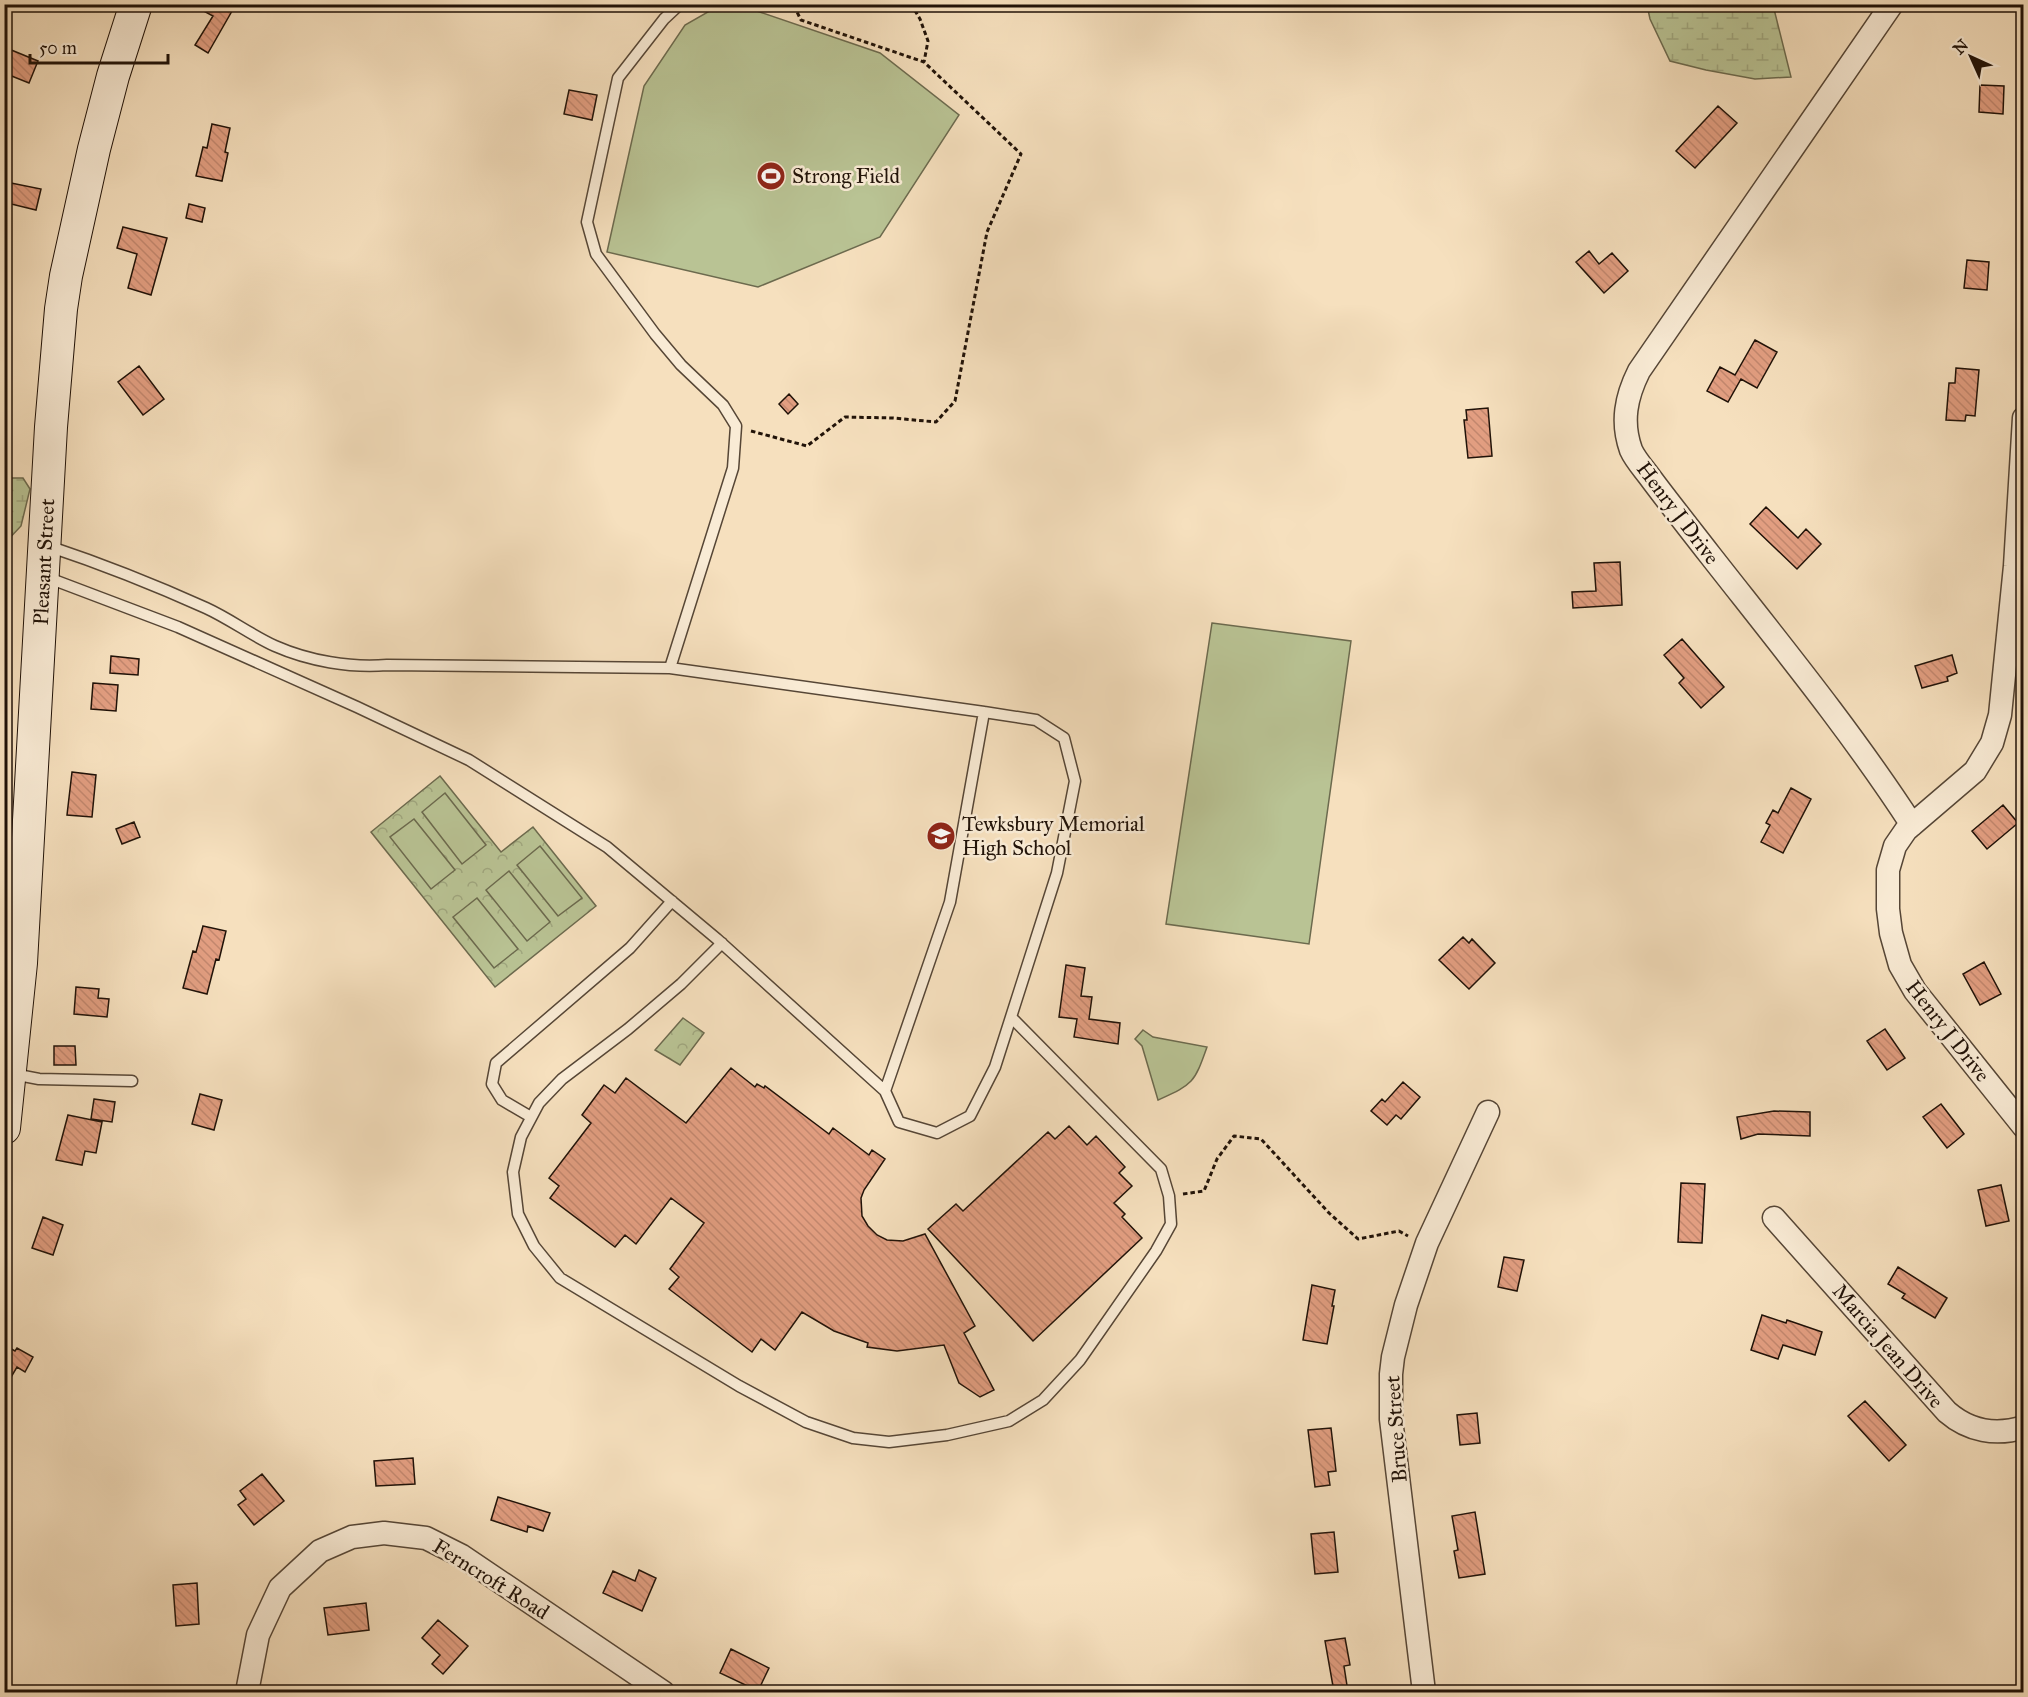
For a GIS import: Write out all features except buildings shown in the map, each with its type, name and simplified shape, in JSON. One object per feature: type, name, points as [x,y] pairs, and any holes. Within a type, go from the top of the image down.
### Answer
[{"type":"main road","name":"Pleasant Street","points":[[4,1128],[21,963],[51,427],[61,309],[94,149],[113,76],[136,4]]},
{"type":"street","name":"Henry J Drive","points":[[1892,4],[1639,371],[1626,407],[1625,427],[1632,452],[1661,493],[1783,647],[1875,770],[1912,825]]},
{"type":"street","name":"Henry J Drive","points":[[2024,418],[2013,588],[1997,731],[1983,761],[1975,771],[1912,825],[1895,846],[1888,870],[1888,909],[1891,933],[1900,965],[1926,1007],[2024,1127]]},
{"type":"street","name":"Bruce Street","points":[[1424,1692],[1411,1601],[1391,1419],[1390,1391],[1393,1357],[1398,1331],[1427,1244],[1488,1112]]},
{"type":"street","name":"Marcia Jean Drive","points":[[1774,1218],[1947,1412],[1964,1424],[1982,1431],[2004,1431],[2024,1427]]},
{"type":"street","name":"Ferncroft Road","points":[[247,1692],[258,1635],[280,1588],[320,1551],[352,1537],[384,1533],[426,1538],[462,1556],[663,1692]]},
{"type":"lane","points":[[670,669],[733,468],[736,426],[723,405],[681,365],[655,334],[596,254],[587,222],[618,78],[664,19],[680,4]]},
{"type":"lane","points":[[44,576],[178,627],[469,760],[608,847],[722,943],[885,1091],[899,1122],[937,1133],[970,1116],[995,1067],[1057,873],[1075,781],[1064,738],[1036,720],[670,669],[360,667],[276,646],[209,609],[108,567],[45,544]]},
{"type":"lane","points":[[885,1091],[950,902],[984,712]]},
{"type":"lane","points":[[531,1117],[502,1100],[492,1084],[496,1063],[630,948],[672,901]]},
{"type":"lane","points":[[722,943],[681,984],[637,1022],[561,1079],[538,1103],[521,1137],[513,1172],[518,1214],[534,1246],[560,1278],[729,1380],[806,1422],[853,1438],[889,1442],[947,1435],[1009,1420],[1043,1400],[1080,1360],[1156,1251],[1171,1224],[1169,1196],[1161,1169],[1011,1017]]},
{"type":"lane","points":[[10,1074],[39,1079],[132,1081]]},
{"type":"path","points":[[736,426],[770,438],[807,446],[845,417],[936,422],[955,401],[987,232],[1021,154],[924,62],[801,20],[793,4]]},
{"type":"path","points":[[911,4],[920,19],[928,41],[924,62]]},
{"type":"path","points":[[1169,1196],[1204,1191],[1217,1159],[1234,1136],[1261,1139],[1329,1213],[1358,1239],[1399,1231],[1427,1244]]},
{"type":"green space","name":"Strong Field","points":[[720,5],[739,5],[880,53],[959,115],[880,237],[758,287],[607,252],[644,86],[685,25]]},
{"type":"green space","points":[[1647,5],[1773,5],[1791,77],[1755,79],[1670,61],[1650,19]]},
{"type":"green space","points":[[4,478],[23,478],[30,489],[21,526],[6,542]]},
{"type":"green space","points":[[1212,623],[1351,641],[1309,944],[1166,924]]},
{"type":"green space","points":[[440,776],[501,852],[533,827],[596,906],[495,987],[371,832]]},
{"type":"green space","points":[[445,793],[486,845],[462,864],[422,812]]},
{"type":"green space","points":[[414,819],[455,870],[431,889],[390,837]]},
{"type":"green space","points":[[540,846],[582,898],[558,916],[517,865]]},
{"type":"green space","points":[[509,871],[550,922],[527,941],[486,890]]},
{"type":"green space","points":[[477,898],[518,949],[494,968],[453,917]]},
{"type":"green space","points":[[683,1018],[704,1033],[680,1065],[655,1050]]},
{"type":"green space","points":[[1143,1030],[1153,1037],[1207,1047],[1199,1069],[1191,1081],[1179,1090],[1158,1100],[1142,1046],[1135,1039]]},
{"type":"place","name":"Strong Field","points":[[771,176]]},
{"type":"place","name":"Tewksbury Memorial High School","points":[[941,836]]}]
